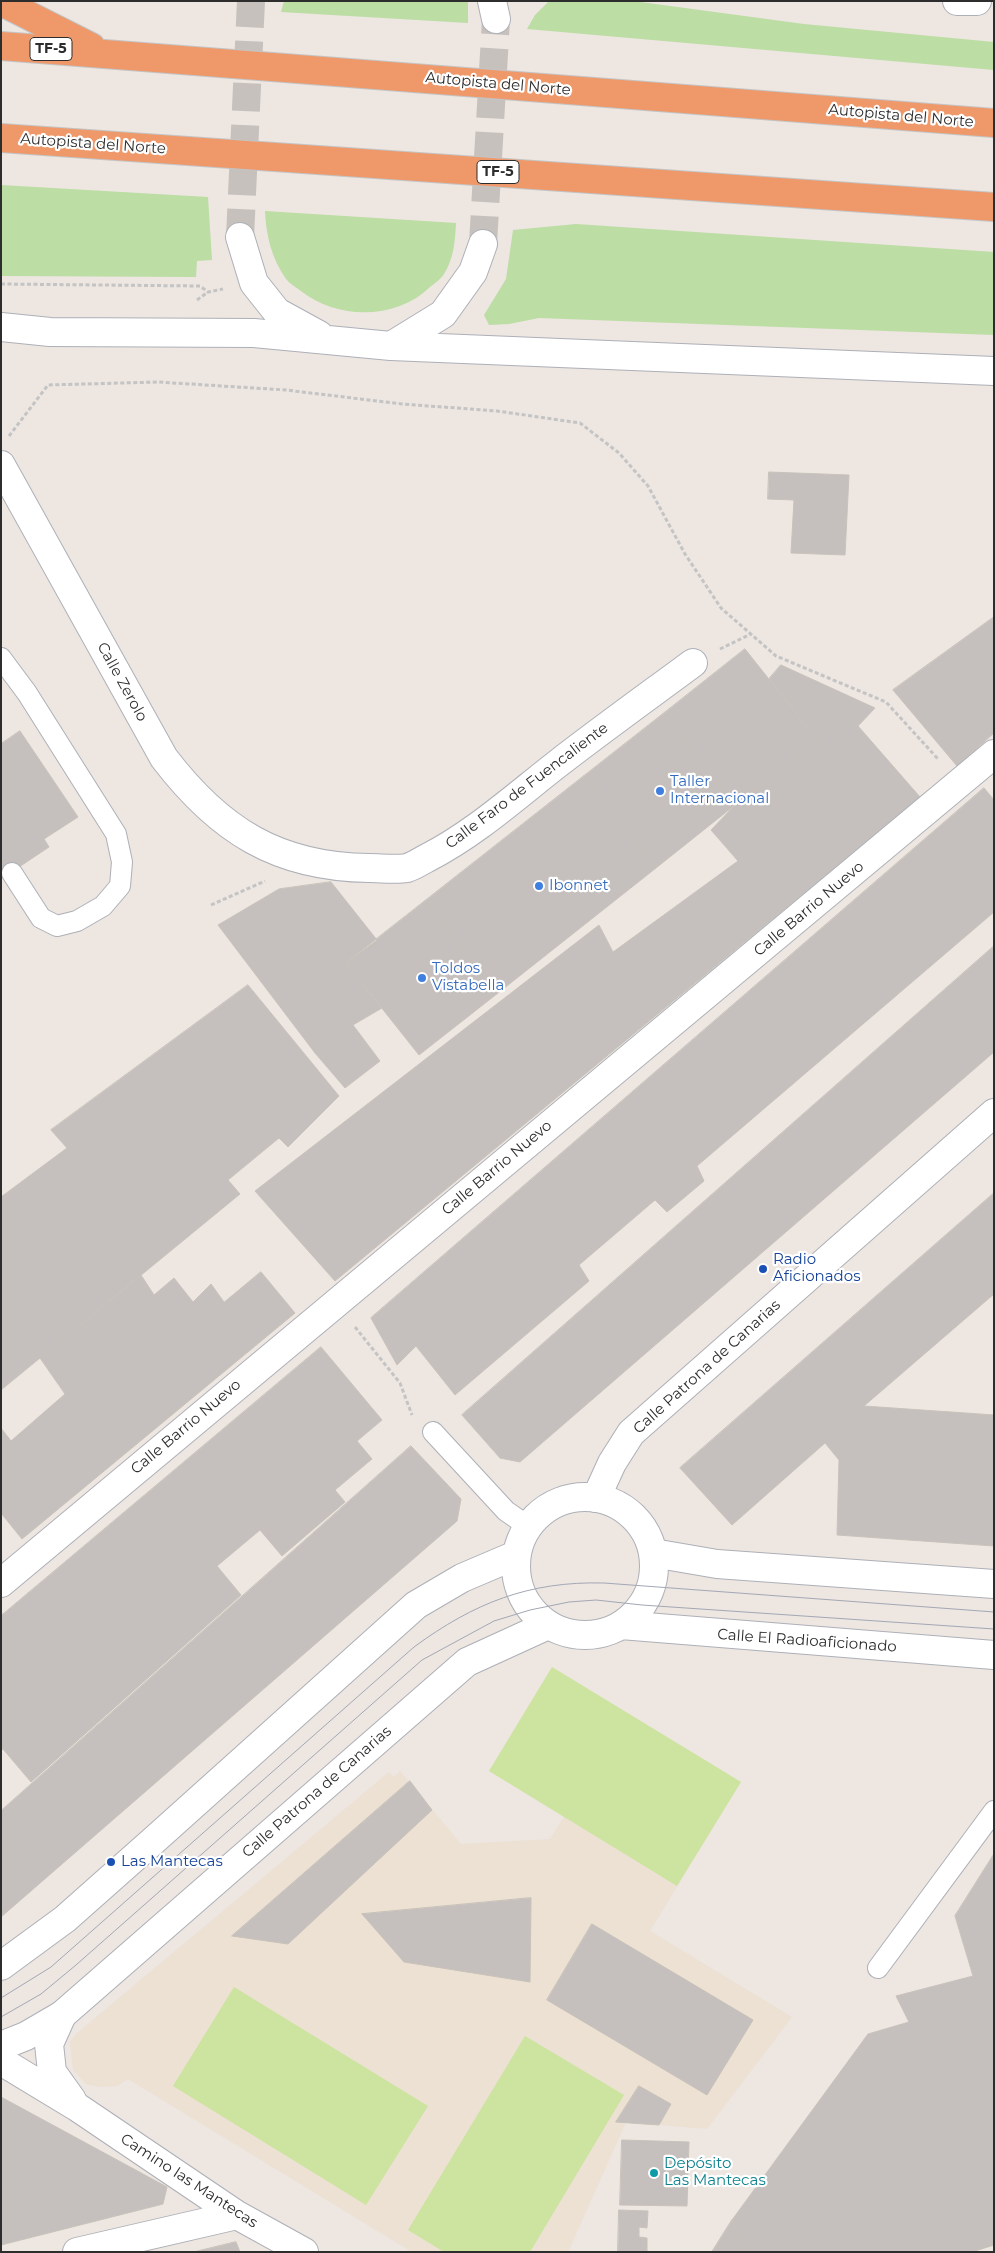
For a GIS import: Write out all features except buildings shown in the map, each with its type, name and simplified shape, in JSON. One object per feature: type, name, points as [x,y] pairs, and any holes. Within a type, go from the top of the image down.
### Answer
[{"type":"highway","points":[[1,4],[8,5],[101,53]]},
{"type":"highway","name":"Autopista del Norte","points":[[1,46],[994,124]]},
{"type":"highway","name":"Autopista del Norte","points":[[1,138],[994,207]]},
{"type":"street","points":[[957,1],[977,1]]},
{"type":"street","points":[[240,237],[254,283],[277,312],[331,341]]},
{"type":"street","points":[[391,346],[443,314],[473,272],[483,244]]},
{"type":"street","points":[[1,327],[50,332],[254,333],[391,346],[994,371]]},
{"type":"street","name":"Calle Zerolo","points":[[1,465],[164,758],[187,788],[216,816],[249,838],[297,860]]},
{"type":"street","name":"Calle Faro de Fuencaliente","points":[[297,860],[356,868],[408,868],[451,846],[582,744],[693,663]]},
{"type":"street","name":"Calle Barrio Nuevo","points":[[1,1583],[994,754]]},
{"type":"street","name":"Calle Patrona de Canarias","points":[[596,1498],[612,1463],[632,1433],[994,1113]]},
{"type":"street","points":[[574,1498],[596,1498],[612,1502],[627,1511],[639,1523],[648,1537],[653,1554],[654,1568],[647,1596],[642,1605],[621,1625],[598,1634],[572,1635],[548,1625],[530,1610],[520,1592],[515,1573],[516,1555],[523,1534],[536,1517],[554,1504],[574,1498]]},
{"type":"street","points":[[653,1554],[716,1564],[994,1584]]},
{"type":"street","points":[[1,1966],[22,1953],[64,1919],[139,1854],[416,1605],[462,1578],[516,1555]]},
{"type":"street","name":"Calle Patrona de Canarias","points":[[1,2046],[26,2036],[62,2015],[467,1662],[548,1625]]},
{"type":"street","name":"Calle El Radioaficionado","points":[[621,1625],[994,1655]]},
{"type":"street","name":"Camino las Mantecas","points":[[62,2015],[49,2044],[52,2072],[77,2107]]},
{"type":"street","name":"Camino las Mantecas","points":[[1,2061],[77,2107],[237,2215],[304,2252]]},
{"type":"street","points":[[78,2252],[237,2215]]},
{"type":"lane","points":[[1,658],[27,693],[116,834],[122,862],[120,886],[103,906],[78,921],[57,926],[41,918],[12,872]]},
{"type":"lane","points":[[433,1432],[506,1511],[529,1527]]},
{"type":"lane","points":[[878,1968],[994,1810]]},
{"type":"path","points":[[1,284],[200,286]]},
{"type":"path","points":[[198,300],[208,292]]},
{"type":"path","points":[[7,439],[48,385],[158,382],[286,390],[402,404],[497,411],[580,423],[619,453],[648,486],[685,554],[721,608],[776,656],[886,702],[939,760]]},
{"type":"path","points":[[210,905],[297,860]]},
{"type":"path","points":[[337,1302],[400,1383],[414,1422],[433,1432]]},
{"type":"shaded area","points":[[552,1667],[741,1782],[650,1931],[792,2017],[707,2129],[626,2122],[568,2252],[412,2252],[128,2079],[117,2086],[99,2087],[86,2084],[73,2070],[70,2042],[76,2034],[389,1772],[394,1777],[400,1771],[461,1844],[550,1839],[564,1817],[489,1771]]},
{"type":"green space","points":[[284,1],[468,1],[468,23],[281,12]]},
{"type":"green space","points":[[549,1],[633,1],[804,24],[994,42],[994,70],[527,29],[535,15]]},
{"type":"green space","points":[[1,185],[208,197],[212,260],[197,261],[196,277],[1,276]]},
{"type":"green space","points":[[265,211],[456,223],[450,262],[443,276],[438,281],[416,298],[401,306],[367,312],[349,311],[332,307],[316,301],[286,279],[271,247]]},
{"type":"green space","points":[[576,224],[994,252],[994,335],[539,318],[509,324],[489,325],[484,315],[506,279],[513,230]]},
{"type":"green space","points":[[552,1667],[741,1782],[677,1886],[489,1771]]},
{"type":"green space","points":[[234,1987],[428,2106],[366,2205],[173,2086]]},
{"type":"green space","points":[[525,2036],[624,2095],[530,2252],[444,2252],[408,2230]]},
{"type":"tunnel","points":[[240,237],[251,1]]},
{"type":"tunnel","points":[[483,244],[496,19]]},
{"type":"tram line","points":[[1,1998],[51,1967],[414,1647],[458,1618],[503,1598],[551,1586],[577,1583],[604,1583],[994,1612]]},
{"type":"tram line","points":[[1,2017],[41,1994],[76,1965],[422,1660],[494,1621],[530,1610],[569,1602],[596,1600],[642,1605],[994,1629]]},
{"type":"place","name":"Taller Internacional","points":[[660,791]]},
{"type":"place","name":"Ibonnet","points":[[539,886]]},
{"type":"place","name":"Toldos Vistabella","points":[[422,978]]},
{"type":"place","name":"Radio Aficionados","points":[[763,1269]]},
{"type":"place","name":"Las Mantecas","points":[[111,1862]]},
{"type":"place","name":"Depósito Las Mantecas","points":[[654,2173]]}]
